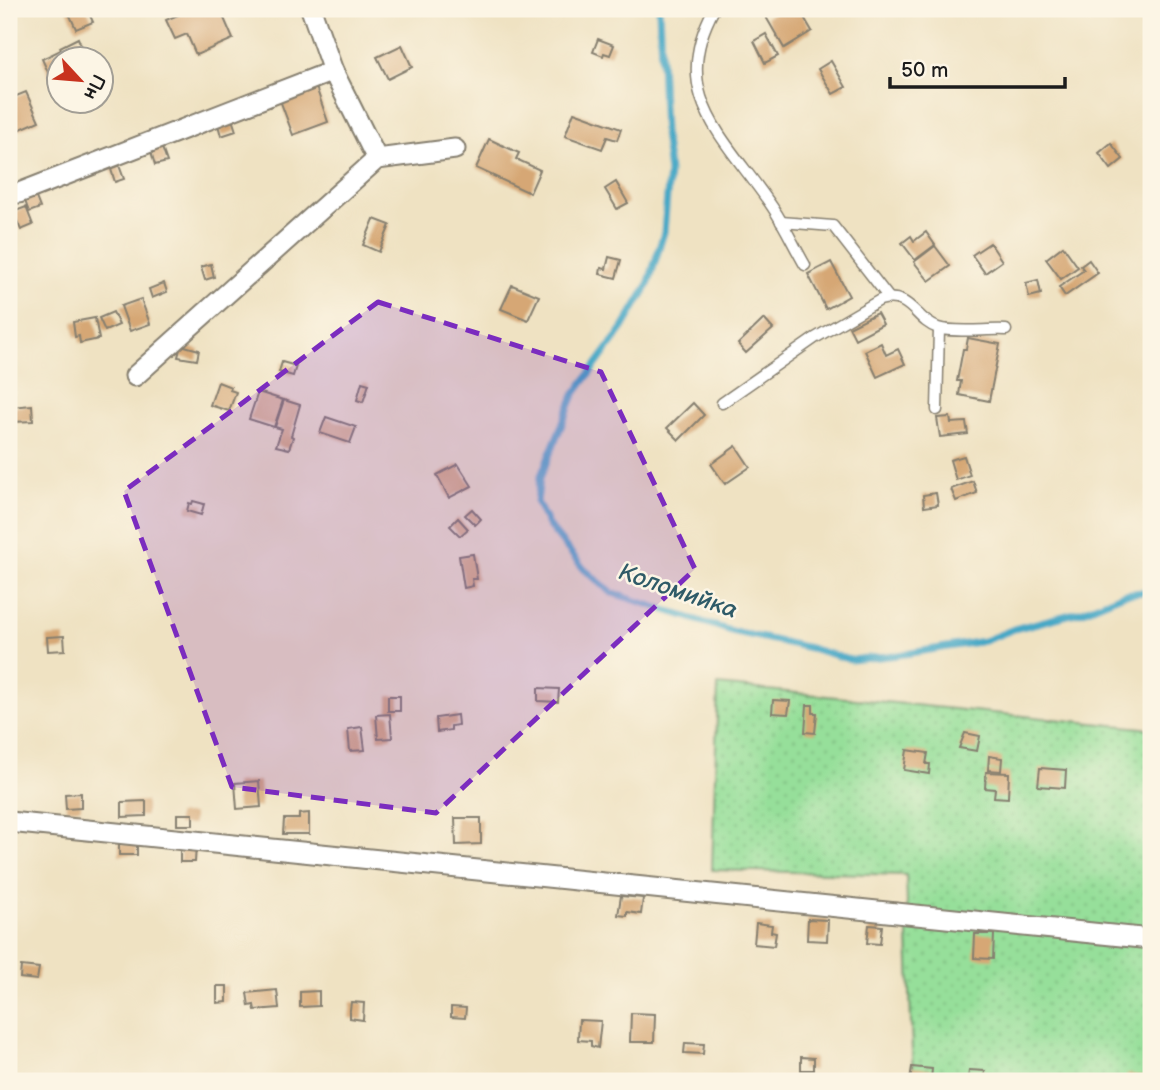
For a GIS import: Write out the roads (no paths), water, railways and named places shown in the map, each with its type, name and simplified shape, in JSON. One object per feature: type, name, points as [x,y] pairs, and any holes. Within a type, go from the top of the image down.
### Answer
[{"type":"street","points":[[311,9],[333,71],[377,159]]},
{"type":"street","points":[[19,193],[333,71]]},
{"type":"street","points":[[135,376],[377,159],[455,149]]},
{"type":"street","points":[[9,822],[1151,939]]},
{"type":"lane","points":[[714,9],[697,47],[697,86],[714,125],[781,222],[805,265]]},
{"type":"lane","points":[[781,222],[832,226],[889,298]]},
{"type":"lane","points":[[722,402],[815,338],[880,300],[901,300],[939,329],[1006,330]]},
{"type":"lane","points":[[937,410],[939,329]]},
{"type":"waterway","name":"Коломийка","points":[[659,9],[664,132],[669,172],[664,232],[648,285],[623,328],[574,395],[540,478],[537,502],[548,525],[584,569],[612,593],[731,631],[851,660],[984,641],[1014,629],[1083,611],[1124,594],[1151,591]]}]
